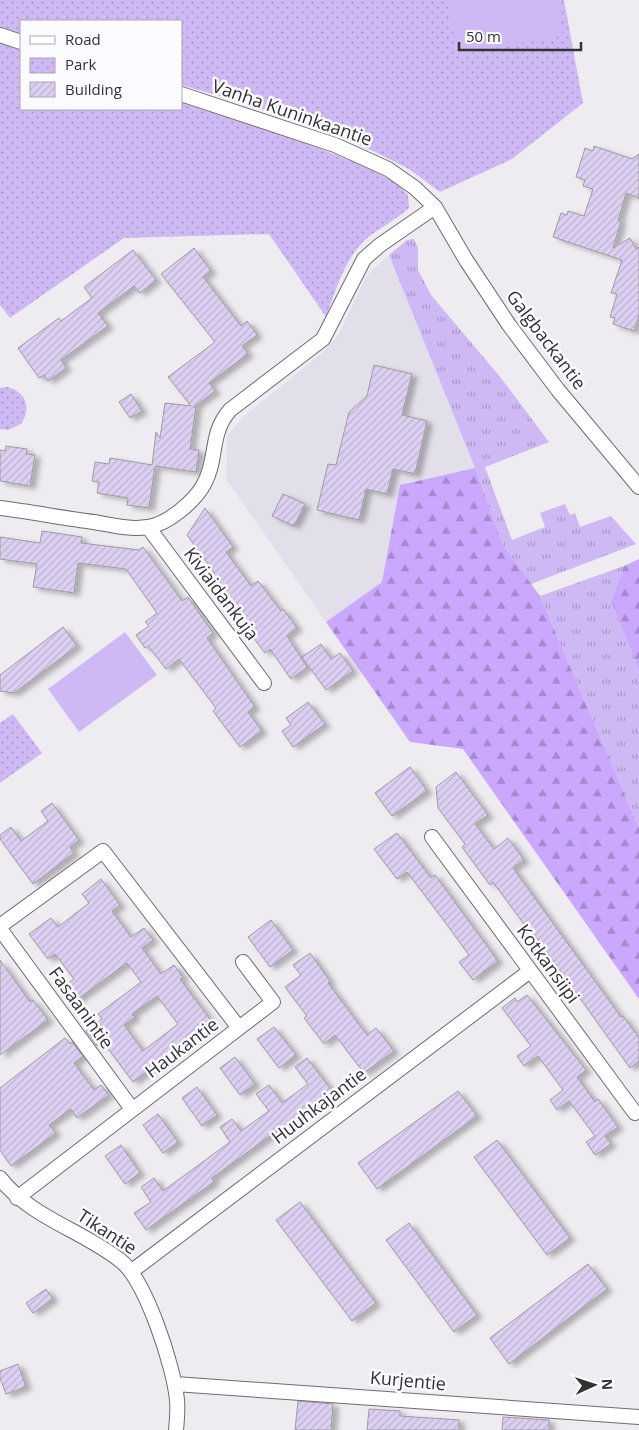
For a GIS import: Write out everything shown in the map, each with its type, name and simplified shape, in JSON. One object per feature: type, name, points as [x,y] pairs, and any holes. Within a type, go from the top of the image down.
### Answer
[{"type":"street","points":[[0,35],[20,42]]},
{"type":"street","name":"Vanha Kuninkaantie","points":[[182,94],[363,156],[403,178],[435,206]]},
{"type":"street","points":[[0,508],[124,527],[148,527],[169,517],[199,492],[208,476],[217,430],[230,410],[323,339],[364,259],[380,245],[435,206]]},
{"type":"street","name":"Galgbackantie","points":[[435,206],[466,260],[509,325],[558,390],[639,487]]},
{"type":"street","name":"Kiviaidankuja","points":[[148,527],[264,683]]},
{"type":"street","name":"Kotkansiipi","points":[[432,837],[635,1113]]},
{"type":"street","name":"Haukantie","points":[[0,928],[103,851],[239,1028],[17,1198]]},
{"type":"street","name":"Fasaanintie","points":[[0,928],[132,1109]]},
{"type":"street","points":[[239,1028],[273,1002],[243,962]]},
{"type":"street","name":"Huuhkajantie","points":[[132,1271],[530,972]]},
{"type":"street","name":"Tikantie","points":[[0,1178],[17,1198],[107,1251],[132,1271],[149,1307],[175,1384],[177,1400],[176,1430]]},
{"type":"street","name":"Kurjentie","points":[[175,1384],[639,1417]]},
{"type":"shaded area","points":[[389,255],[475,468],[400,485],[382,582],[326,622],[226,479],[227,436],[244,416],[322,353],[339,334],[366,276]]},
{"type":"green space","points":[[0,0],[564,0],[583,103],[512,159],[440,192],[405,167],[347,139],[293,119],[182,85],[182,20],[20,20],[20,38],[0,30]]},
{"type":"green space","points":[[447,0],[557,0],[563,35],[457,55]]},
{"type":"green space","points":[[0,42],[20,49],[20,110],[182,110],[182,102],[311,145],[353,162],[389,179],[408,195],[409,208],[366,239],[355,251],[340,278],[326,317],[269,234],[124,238],[10,318],[0,305]]},
{"type":"green space","points":[[414,239],[418,248],[418,270],[431,295],[501,378],[549,442],[485,467],[512,540],[545,527],[540,513],[565,504],[570,515],[575,513],[580,527],[611,516],[636,544],[531,584],[503,545],[475,468],[389,255],[407,240]]},
{"type":"green space","points":[[0,388],[14,389],[23,396],[26,406],[26,412],[21,424],[8,430],[0,429]]},
{"type":"green space","points":[[475,468],[503,545],[540,596],[639,828],[639,999],[463,749],[410,742],[326,622],[382,582],[400,485]]},
{"type":"green space","points":[[639,559],[639,670],[611,601],[624,566]]},
{"type":"green space","points":[[624,566],[611,601],[639,670],[639,828],[540,596]]},
{"type":"green space","points":[[125,632],[157,675],[79,732],[48,689]]},
{"type":"green space","points":[[13,714],[42,753],[0,783],[0,723]]},
{"type":"building","points":[[594,146],[632,159],[639,154],[639,198],[626,193],[618,221],[621,221],[613,248],[630,238],[636,249],[639,247],[639,315],[634,331],[613,324],[615,318],[610,317],[617,294],[611,293],[622,260],[553,237],[561,213],[567,215],[568,211],[584,216],[593,189],[583,186],[585,180],[576,177],[585,148],[593,151]]},
{"type":"building","points":[[194,248],[211,271],[203,277],[241,326],[247,321],[257,335],[242,346],[248,354],[209,383],[215,391],[194,407],[196,407],[190,449],[199,450],[196,472],[155,466],[149,508],[127,505],[128,498],[97,493],[99,482],[92,481],[95,462],[109,464],[110,458],[152,465],[156,432],[160,438],[165,403],[191,406],[168,377],[215,342],[161,274]]},
{"type":"building","points":[[133,250],[156,280],[140,293],[134,286],[98,313],[108,326],[61,360],[66,368],[48,381],[44,375],[39,378],[18,348],[59,318],[61,321],[92,298],[84,287]]},
{"type":"building","points":[[374,365],[412,374],[402,415],[427,421],[415,474],[393,469],[387,494],[366,489],[359,520],[317,510],[328,464],[336,465],[349,412],[367,396]]},
{"type":"building","points":[[131,394],[142,411],[130,418],[119,402]]},
{"type":"building","points":[[6,446],[27,449],[26,454],[35,455],[30,486],[0,481],[0,450],[5,451]]},
{"type":"building","points":[[283,494],[305,504],[294,526],[272,516]]},
{"type":"building","points":[[205,508],[233,547],[226,552],[251,586],[258,581],[297,628],[287,636],[307,667],[291,679],[270,649],[265,653],[240,620],[209,575],[214,572],[187,535]]},
{"type":"building","points":[[42,531],[82,537],[81,543],[139,550],[143,547],[182,601],[188,597],[213,633],[207,638],[255,707],[248,712],[262,731],[240,747],[213,711],[216,708],[179,659],[166,669],[148,646],[145,648],[136,635],[149,626],[145,622],[157,613],[126,569],[78,563],[74,593],[33,587],[37,564],[0,559],[0,537],[40,543]]},
{"type":"building","points":[[63,627],[77,646],[14,693],[0,691],[0,675]]},
{"type":"building","points":[[321,644],[331,659],[340,653],[353,671],[326,690],[302,657]]},
{"type":"building","points":[[308,702],[325,724],[293,747],[282,731],[291,725],[286,718]]},
{"type":"building","points":[[410,767],[427,791],[392,816],[375,793]]},
{"type":"building","points":[[456,772],[488,815],[475,824],[494,849],[508,838],[524,860],[513,868],[621,1017],[623,1016],[639,1038],[639,1061],[630,1068],[528,926],[526,927],[493,882],[490,885],[462,847],[465,844],[438,808],[436,787]]},
{"type":"building","points":[[52,803],[79,840],[70,847],[74,853],[33,884],[0,839],[0,835],[11,827],[21,841],[48,821],[41,811]]},
{"type":"building","points":[[397,833],[431,878],[435,875],[498,961],[473,980],[459,962],[469,955],[445,922],[407,872],[397,879],[374,849]]},
{"type":"building","points":[[101,879],[120,905],[112,911],[131,937],[144,928],[153,940],[142,948],[161,974],[174,965],[183,977],[180,979],[212,1022],[133,1082],[103,1042],[97,1046],[86,1031],[102,1019],[98,1014],[141,982],[127,963],[71,1004],[60,989],[74,979],[55,954],[48,959],[29,934],[51,918],[58,927],[89,903],[82,894]],"holes":[[[157,996],[178,1024],[143,1051],[124,1025],[135,1017],[132,1014]]]},
{"type":"building","points":[[271,920],[293,950],[270,967],[248,937]]},
{"type":"building","points":[[310,953],[330,981],[328,983],[367,1035],[376,1028],[394,1051],[364,1073],[335,1035],[324,1044],[304,1018],[307,1016],[285,987],[301,975],[293,965]]},
{"type":"building","points":[[0,960],[30,1002],[33,1000],[48,1020],[0,1055]]},
{"type":"building","points":[[527,995],[586,1070],[577,1077],[595,1102],[598,1099],[618,1127],[605,1136],[611,1144],[595,1155],[586,1142],[595,1136],[569,1101],[557,1110],[550,1100],[563,1090],[538,1056],[524,1066],[517,1056],[531,1046],[502,1008],[515,998],[517,1002]]},
{"type":"building","points":[[274,1027],[296,1055],[279,1068],[257,1039]]},
{"type":"building","points":[[65,1038],[70,1044],[72,1042],[83,1056],[74,1063],[94,1090],[101,1085],[109,1095],[77,1118],[71,1109],[49,1125],[56,1133],[11,1166],[0,1150],[0,1088]]},
{"type":"building","points":[[235,1057],[255,1084],[240,1095],[220,1068]]},
{"type":"building","points":[[307,1058],[332,1091],[212,1178],[214,1182],[146,1230],[134,1213],[151,1202],[141,1187],[154,1178],[163,1191],[230,1142],[220,1127],[232,1119],[241,1131],[269,1111],[256,1094],[269,1085],[282,1103],[308,1084],[295,1067]]},
{"type":"building","points":[[197,1087],[217,1115],[202,1126],[182,1098]]},
{"type":"building","points":[[458,1091],[477,1116],[377,1189],[358,1163]]},
{"type":"building","points":[[158,1114],[178,1142],[163,1153],[143,1125]]},
{"type":"building","points":[[497,1140],[570,1238],[547,1255],[474,1157]]},
{"type":"building","points":[[121,1145],[140,1173],[125,1184],[105,1156]]},
{"type":"building","points":[[300,1202],[376,1303],[352,1321],[276,1220]]},
{"type":"building","points":[[409,1223],[477,1315],[454,1332],[386,1240]]},
{"type":"building","points":[[588,1264],[607,1289],[509,1364],[490,1338]]},
{"type":"building","points":[[46,1289],[53,1299],[33,1313],[26,1303]]},
{"type":"building","points":[[18,1364],[26,1387],[6,1394],[0,1378],[0,1371]]},
{"type":"building","points":[[298,1401],[333,1404],[331,1430],[295,1430]]},
{"type":"building","points":[[369,1409],[400,1411],[400,1416],[459,1420],[459,1430],[367,1430]]},
{"type":"building","points":[[503,1417],[549,1420],[549,1430],[502,1430]]}]
